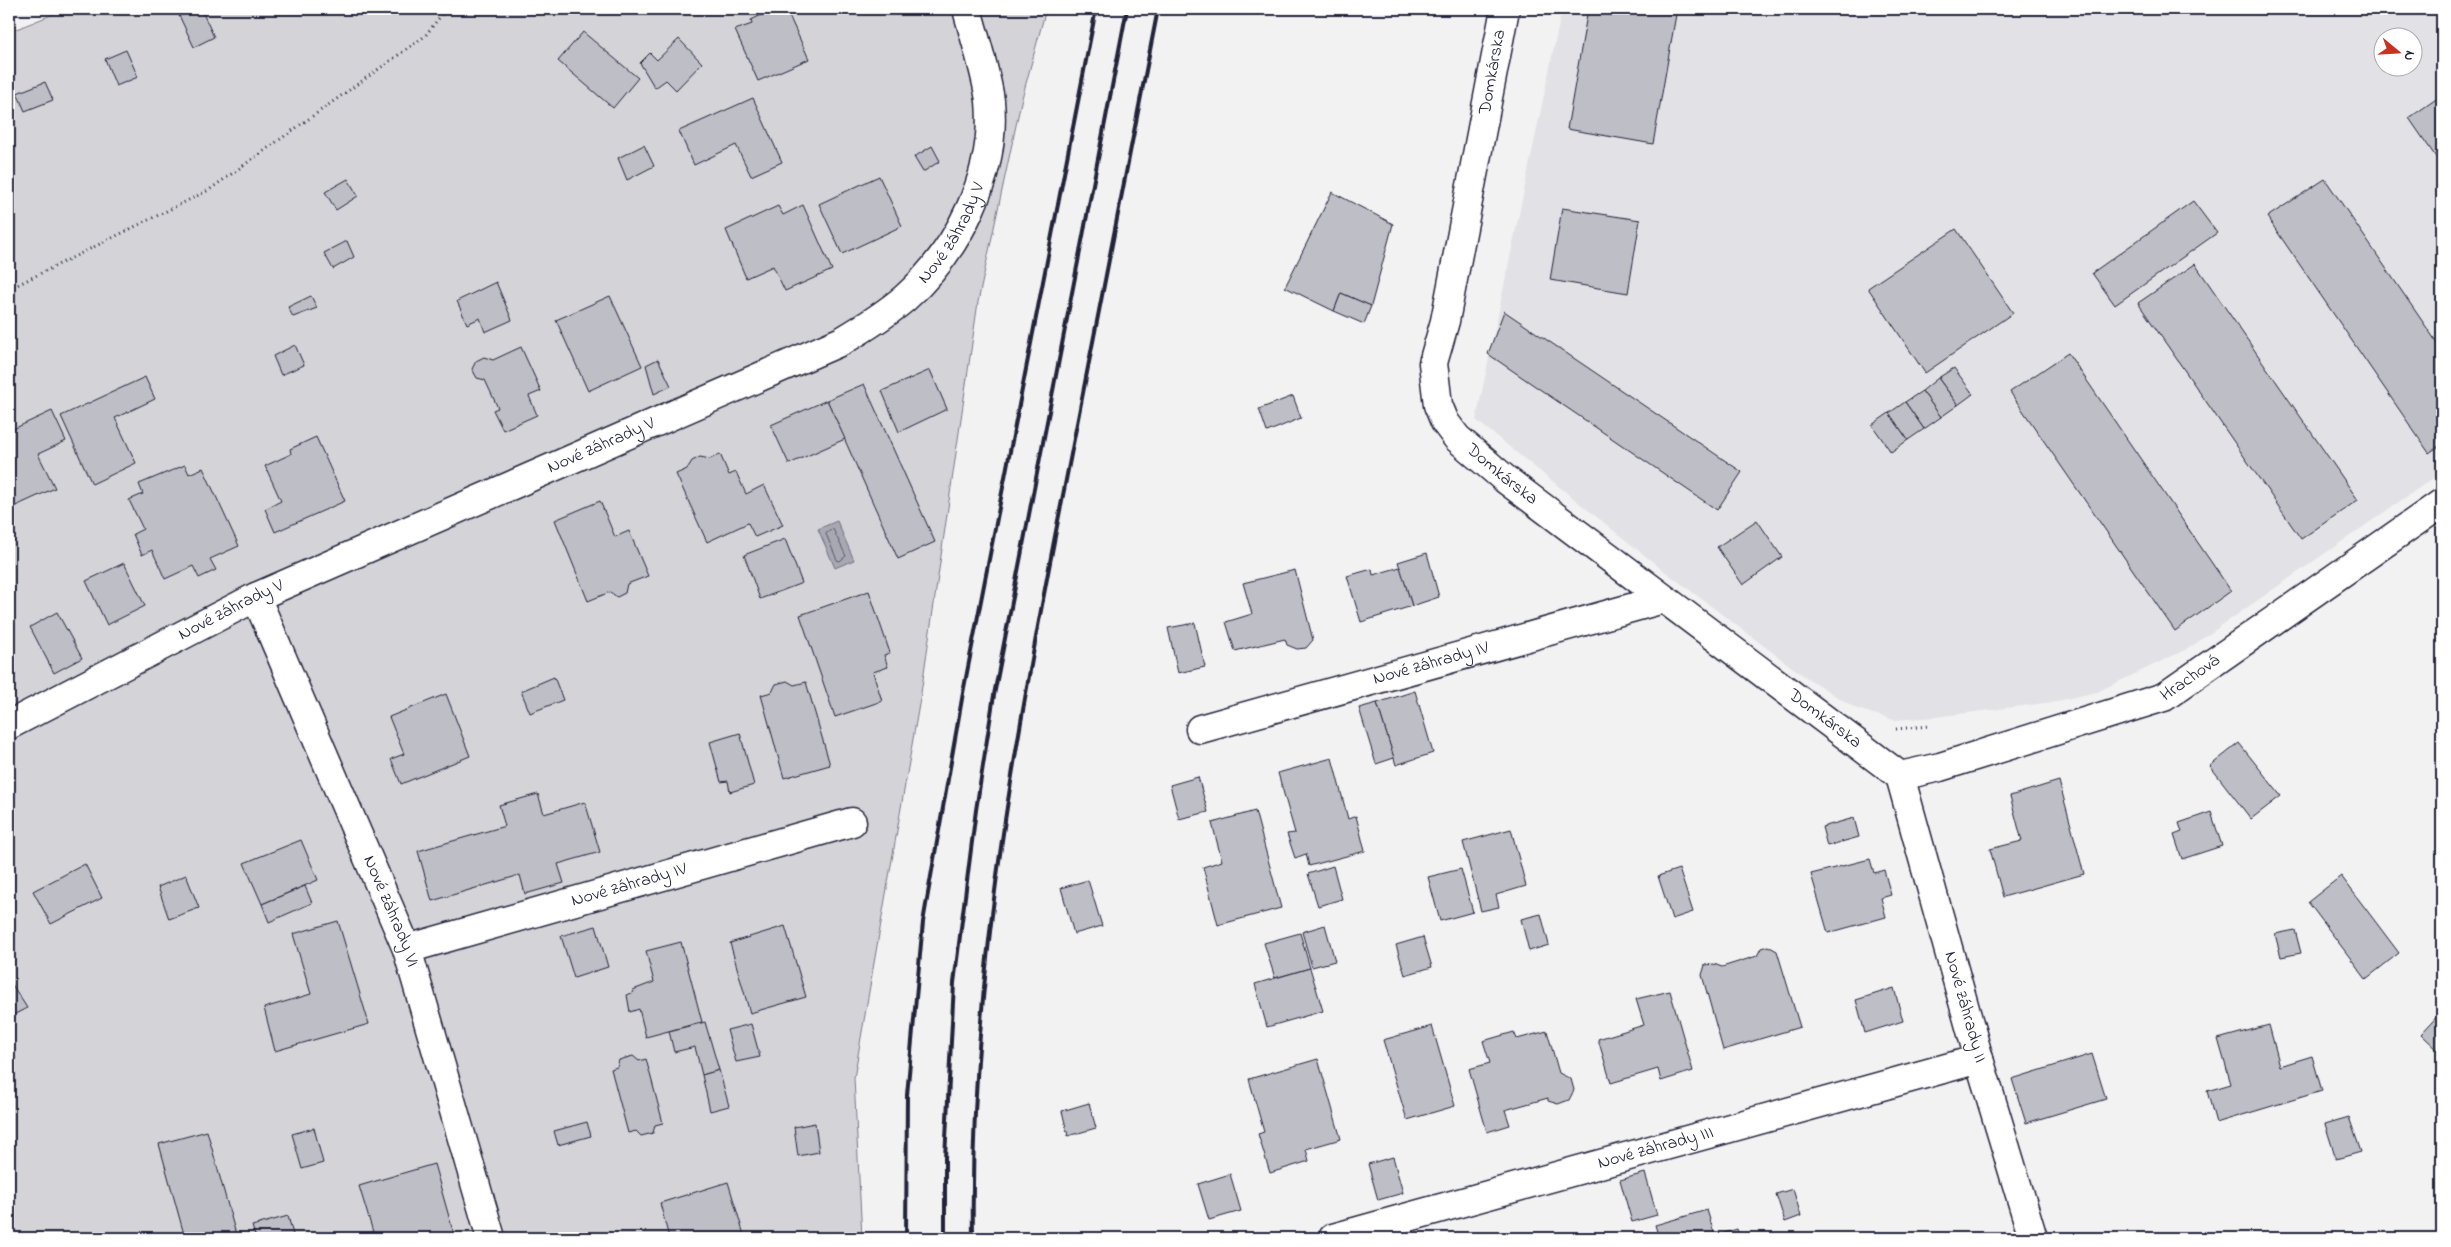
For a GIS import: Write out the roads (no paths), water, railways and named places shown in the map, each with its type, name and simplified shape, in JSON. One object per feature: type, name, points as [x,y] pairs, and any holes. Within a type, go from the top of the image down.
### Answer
[{"type":"street","name":"Nové záhrady V","points":[[9,725],[256,597],[842,341],[879,319],[929,274],[944,253],[966,217],[985,165],[989,141],[990,101],[967,9]]},
{"type":"street","name":"Domkárska","points":[[1505,9],[1445,321],[1433,363],[1438,405],[1445,422],[1457,438],[1505,480],[1900,776]]},
{"type":"street","name":"Hrachová","points":[[1900,776],[1940,766],[2164,697],[2442,503]]},
{"type":"street","name":"Nové záhrady VI","points":[[256,597],[407,949],[491,1238]]},
{"type":"street","name":"Nové záhrady IV","points":[[1200,729],[1663,599]]},
{"type":"street","name":"Nové záhrady II","points":[[1900,776],[1979,1059],[2033,1238]]},
{"type":"street","name":"Nové záhrady IV","points":[[407,949],[852,822]]},
{"type":"street","name":"Nové záhrady III","points":[[1333,1238],[1979,1059]]},
{"type":"water","points":[[837,521],[854,560],[835,568],[818,529]]},
{"type":"railway","points":[[906,1238],[907,1095],[923,922],[963,693],[1096,9]]},
{"type":"railway","points":[[945,1238],[945,1158],[954,983],[976,810],[994,695],[1127,9]]},
{"type":"railway","points":[[973,1238],[978,1059],[996,882],[1009,794],[1039,618],[1158,9]]}]
